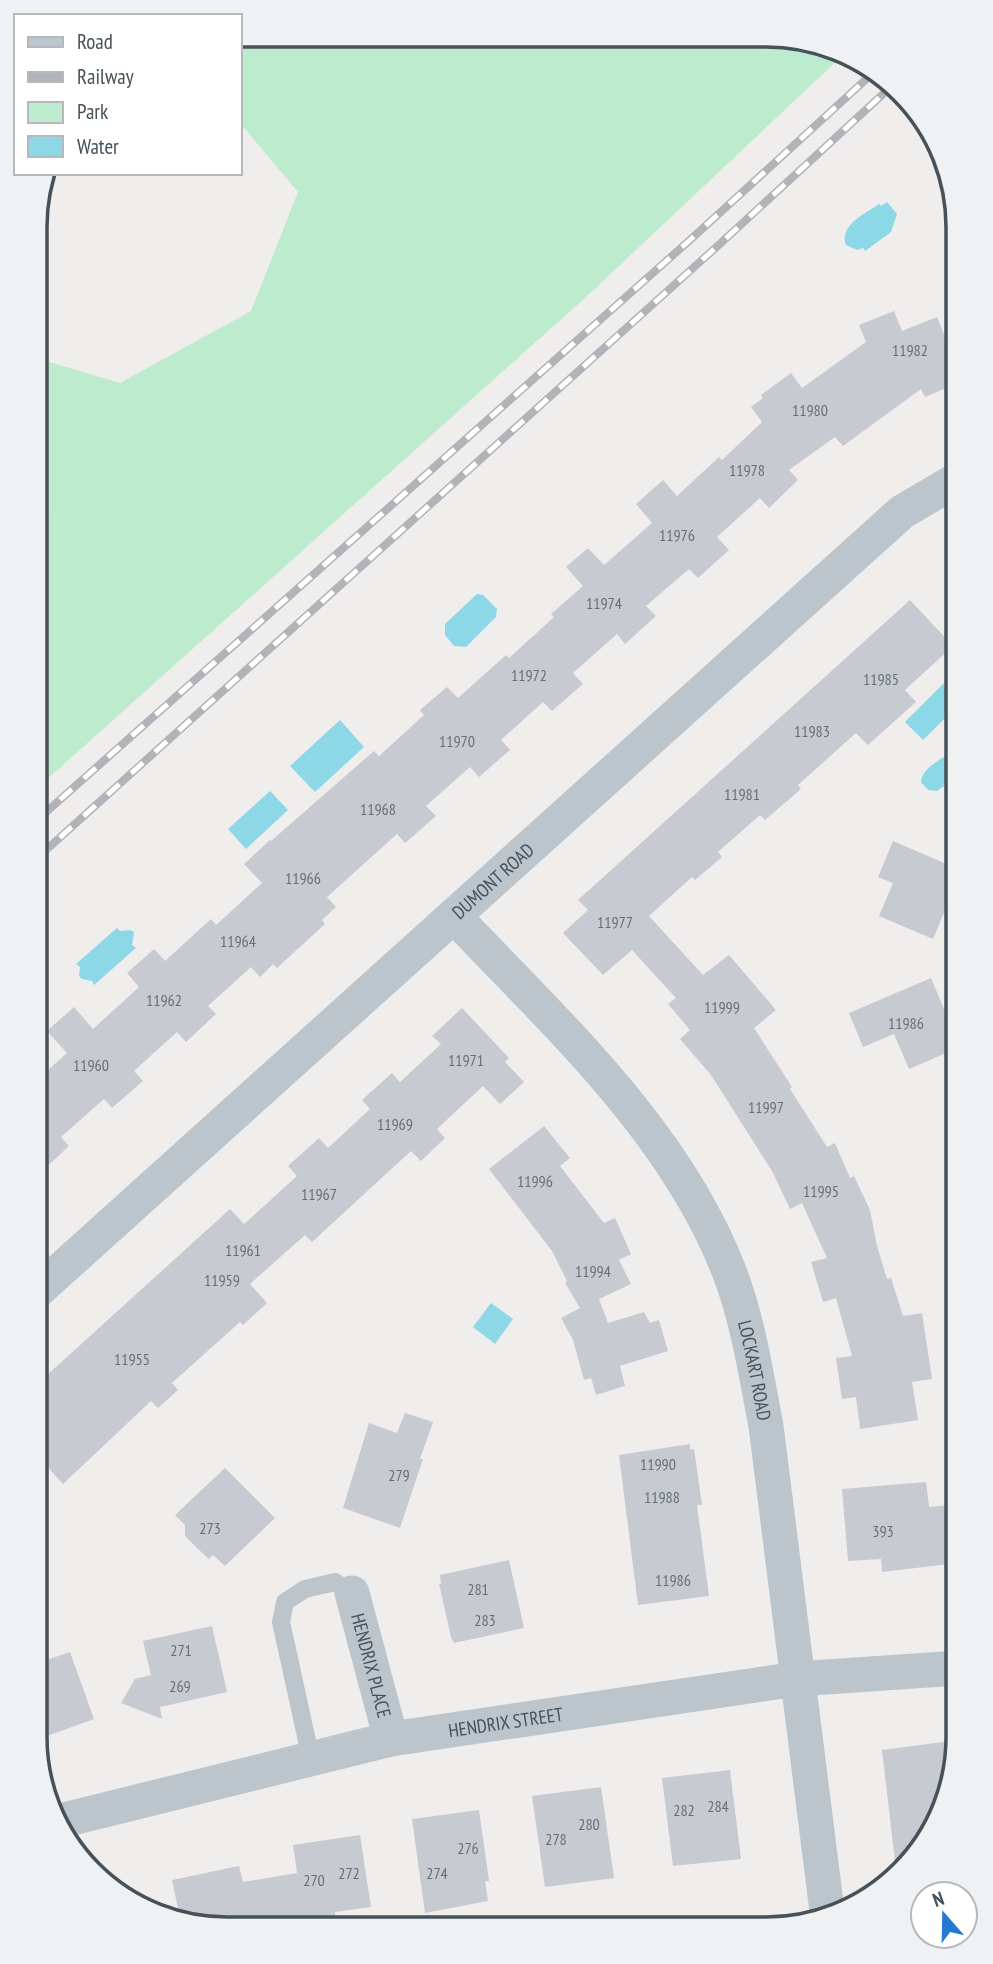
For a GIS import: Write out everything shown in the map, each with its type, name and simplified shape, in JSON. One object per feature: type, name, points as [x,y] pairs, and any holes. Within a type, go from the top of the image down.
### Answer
[{"type":"street","name":"DUMONT ROAD","points":[[47,1283],[902,512],[946,486]]},
{"type":"street","name":"LOCKART ROAD","points":[[454,916],[603,1073],[685,1181],[729,1271],[752,1348],[766,1426],[826,1906]]},
{"type":"street","name":"HENDRIX PLACE","points":[[352,1592],[391,1739]]},
{"type":"street","name":"HENDRIX STREET","points":[[67,1819],[391,1739],[797,1679],[945,1669]]},
{"type":"lane","points":[[312,1759],[281,1622],[285,1602],[305,1589],[335,1582],[352,1592]]},
{"type":"green space","points":[[242,47],[766,47],[801,51],[836,62],[586,297],[48,779],[48,362],[120,383],[251,311],[298,192],[242,125]]},
{"type":"water","points":[[887,202],[897,214],[891,232],[865,251],[863,248],[857,250],[846,245],[846,232],[850,226],[879,204],[881,206]]},
{"type":"water","points":[[477,594],[483,595],[497,609],[496,617],[466,647],[454,646],[445,635],[445,624]]},
{"type":"water","points":[[943,684],[946,687],[946,717],[923,740],[905,722]]},
{"type":"water","points":[[340,720],[364,747],[315,792],[290,766]]},
{"type":"water","points":[[946,756],[946,785],[937,791],[928,790],[921,782],[924,773]]},
{"type":"water","points":[[270,791],[288,810],[246,849],[228,829]]},
{"type":"water","points":[[117,928],[120,931],[134,932],[132,945],[136,948],[94,985],[92,981],[82,979],[79,976],[80,967],[76,964]]},
{"type":"water","points":[[491,1303],[513,1319],[495,1344],[473,1327]]},
{"type":"building","points":[[894,311],[902,331],[937,317],[946,339],[946,388],[925,397],[921,389],[843,446],[835,437],[789,470],[798,480],[769,508],[760,498],[717,537],[729,550],[698,578],[689,569],[646,606],[656,616],[625,644],[617,634],[573,673],[583,684],[552,711],[543,702],[501,740],[510,750],[479,777],[470,767],[426,806],[436,816],[405,843],[397,834],[327,897],[336,907],[322,920],[325,924],[277,968],[273,964],[260,977],[251,967],[208,1006],[216,1014],[186,1042],[177,1032],[134,1071],[143,1081],[112,1108],[104,1099],[61,1137],[69,1146],[47,1166],[47,1071],[67,1053],[47,1031],[74,1007],[93,1029],[139,987],[127,973],[154,949],[165,961],[211,919],[216,925],[262,883],[244,864],[374,751],[379,756],[424,715],[420,710],[447,687],[458,698],[506,655],[509,658],[554,617],[551,614],[583,586],[566,567],[588,548],[604,565],[652,523],[636,504],[663,480],[677,496],[719,457],[722,460],[762,422],[751,407],[763,398],[761,395],[791,373],[802,388],[866,342],[859,325]]},
{"type":"building","points":[[910,600],[946,638],[946,653],[905,690],[916,702],[868,745],[856,733],[798,785],[801,789],[765,820],[760,815],[718,852],[722,857],[695,880],[692,877],[649,916],[703,975],[729,955],[776,1010],[754,1028],[827,1147],[835,1143],[850,1178],[854,1176],[870,1210],[887,1279],[891,1278],[903,1316],[922,1313],[932,1379],[912,1382],[918,1420],[860,1429],[856,1397],[842,1399],[836,1358],[852,1356],[836,1298],[823,1302],[811,1262],[827,1258],[802,1203],[790,1209],[772,1171],[711,1075],[680,1039],[690,1030],[668,1004],[676,998],[632,950],[603,975],[563,933],[588,910],[578,900]]},
{"type":"building","points":[[893,841],[946,864],[946,909],[933,939],[879,916],[893,883],[878,877]]},
{"type":"building","points":[[931,978],[945,1008],[945,1053],[909,1069],[894,1034],[863,1047],[849,1013]]},
{"type":"building","points":[[462,1008],[509,1058],[505,1062],[524,1082],[500,1104],[483,1086],[437,1129],[445,1138],[421,1161],[411,1151],[312,1242],[305,1235],[250,1284],[267,1303],[243,1325],[240,1322],[172,1383],[178,1390],[158,1408],[151,1401],[63,1484],[47,1466],[47,1375],[230,1209],[244,1224],[297,1176],[288,1166],[319,1138],[328,1148],[370,1109],[362,1100],[392,1073],[400,1082],[441,1044],[432,1036]]},
{"type":"building","points":[[544,1126],[570,1158],[560,1166],[604,1223],[615,1218],[631,1254],[619,1260],[631,1284],[599,1299],[608,1323],[644,1312],[650,1323],[659,1320],[668,1351],[620,1366],[625,1386],[596,1395],[591,1378],[584,1380],[573,1340],[561,1318],[580,1308],[565,1283],[567,1281],[552,1251],[489,1169]]},
{"type":"building","points":[[405,1413],[433,1422],[400,1528],[343,1508],[369,1423],[397,1433]]},
{"type":"building","points":[[690,1444],[690,1450],[694,1449],[702,1505],[697,1505],[709,1596],[638,1605],[619,1455]]},
{"type":"building","points":[[225,1468],[275,1518],[225,1566],[213,1555],[209,1559],[185,1536],[185,1525],[175,1515]]},
{"type":"building","points":[[926,1482],[929,1507],[945,1505],[945,1565],[882,1572],[881,1559],[848,1561],[842,1489]]},
{"type":"building","points":[[509,1560],[524,1628],[454,1643],[439,1584],[440,1575]]},
{"type":"building","points":[[212,1626],[227,1692],[160,1707],[162,1719],[121,1703],[135,1679],[151,1675],[143,1641]]},
{"type":"building","points":[[70,1652],[94,1719],[47,1736],[47,1660]]},
{"type":"building","points":[[945,1742],[942,1772],[932,1806],[922,1827],[895,1862],[882,1750]]},
{"type":"building","points":[[730,1770],[741,1859],[673,1866],[662,1778]]},
{"type":"building","points":[[601,1787],[614,1878],[545,1887],[532,1796]]},
{"type":"building","points":[[479,1810],[489,1881],[485,1881],[488,1901],[425,1913],[412,1819]]},
{"type":"building","points":[[360,1835],[371,1907],[335,1912],[336,1917],[227,1917],[178,1910],[172,1880],[239,1866],[243,1882],[297,1873],[293,1845]]},
{"type":"railway","points":[[48,811],[690,240],[867,79]]},
{"type":"railway","points":[[48,849],[885,92]]}]
